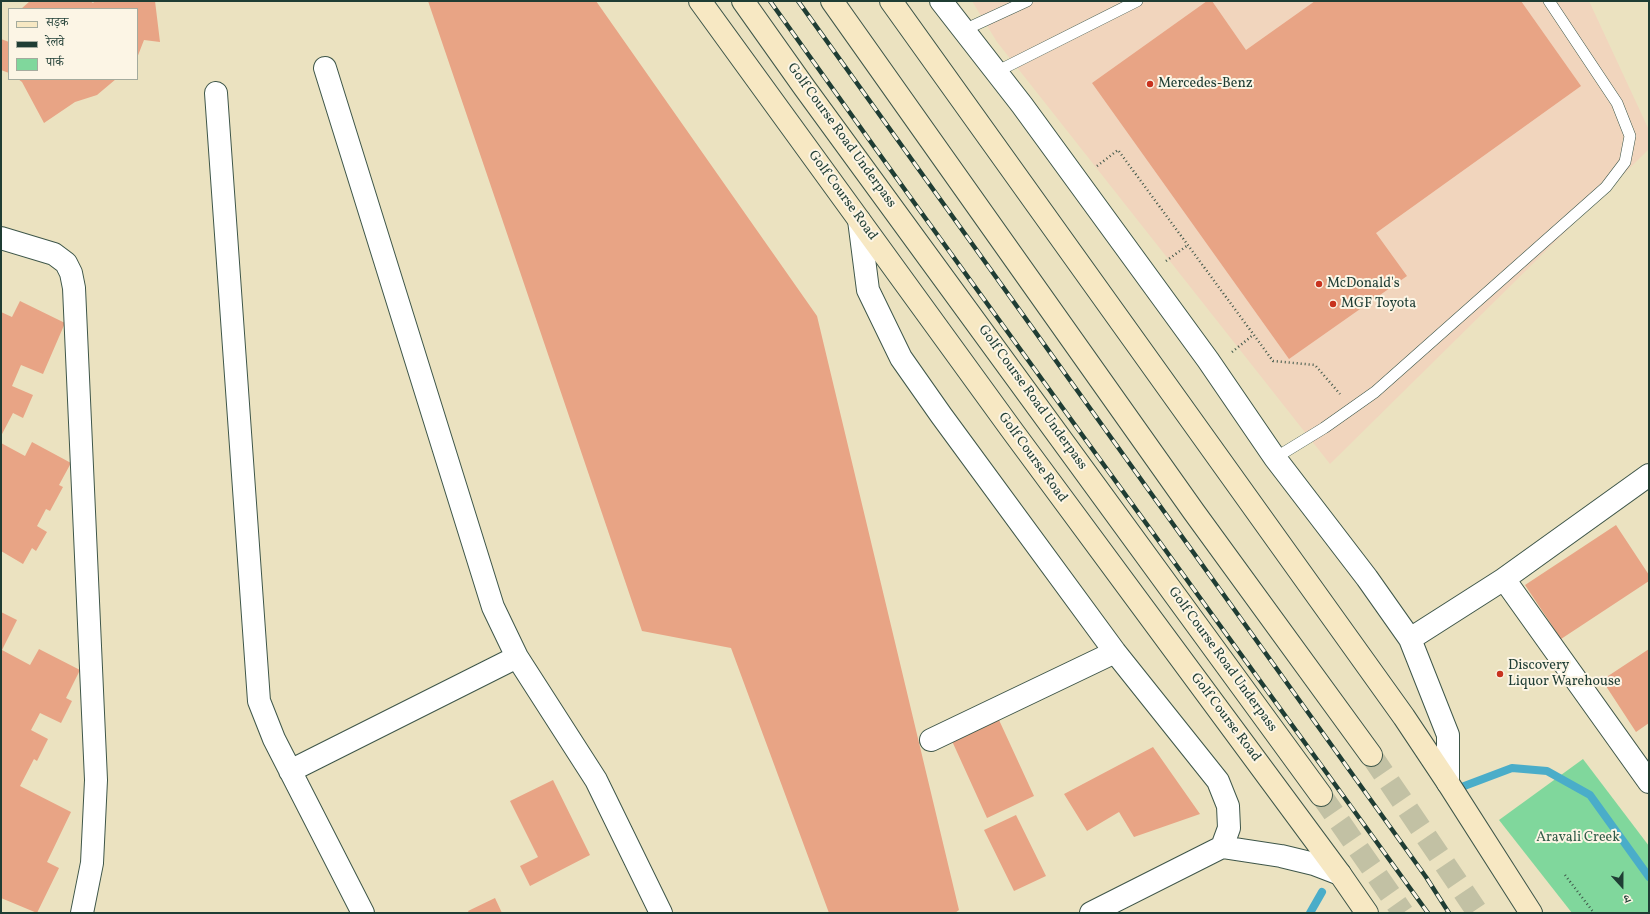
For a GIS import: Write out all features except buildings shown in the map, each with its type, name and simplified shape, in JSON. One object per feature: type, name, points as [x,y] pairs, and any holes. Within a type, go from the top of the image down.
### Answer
[{"type":"street","name":"Golf Course Road","points":[[700,1],[1011,429],[1340,874],[1367,913]]},
{"type":"street","name":"Golf Course Road Underpass","points":[[743,1],[804,87],[1321,795]]},
{"type":"street","points":[[832,1],[1194,512],[1371,755]]},
{"type":"street","points":[[891,1],[1404,717],[1531,913]]},
{"type":"street","points":[[941,1],[1077,181],[1208,360],[1275,458],[1367,578],[1410,639],[1448,735],[1448,783]]},
{"type":"street","points":[[325,68],[493,607],[517,658],[596,780],[661,913]]},
{"type":"street","points":[[216,93],[259,701],[274,739],[363,913]]},
{"type":"street","points":[[859,220],[868,290],[901,358],[1115,652],[1218,781],[1228,806],[1229,828],[1222,847]]},
{"type":"street","points":[[1,238],[54,254],[66,264],[71,273],[74,288],[96,780],[92,864],[82,913]]},
{"type":"street","points":[[1410,639],[1504,579],[1649,475]]},
{"type":"street","points":[[1504,579],[1649,782]]},
{"type":"street","points":[[931,740],[1115,652]]},
{"type":"street","points":[[290,771],[517,658]]},
{"type":"street","points":[[1091,913],[1222,847],[1281,856],[1314,864],[1340,874]]},
{"type":"lane","points":[[964,30],[1027,1]]},
{"type":"lane","points":[[996,72],[1137,1]]},
{"type":"lane","points":[[1275,458],[1324,428],[1375,392],[1606,187],[1626,162],[1630,136],[1617,103],[1550,1]]},
{"type":"path","points":[[1077,181],[1118,150],[1273,361],[1315,365],[1352,408]]},
{"type":"path","points":[[1565,875],[1594,913]]},
{"type":"shaded area","points":[[972,1],[1589,1],[1649,130],[1649,149],[1330,464],[997,42]]},
{"type":"green space","name":"Aravali Creek","points":[[1583,759],[1649,846],[1649,913],[1572,913],[1499,820]]},
{"type":"waterway","points":[[1459,788],[1512,768],[1547,771],[1590,795],[1649,877]]},
{"type":"waterway","points":[[1310,913],[1322,892]]},
{"type":"tunnel","points":[[1371,755],[1478,913]]},
{"type":"tunnel","points":[[1321,795],[1403,913]]},
{"type":"railway","points":[[770,1],[1428,913]]},
{"type":"railway","points":[[798,1],[1426,877],[1449,913]]},
{"type":"place","name":"Mercedes-Benz","points":[[1150,84]]},
{"type":"place","name":"McDonald's","points":[[1319,284]]},
{"type":"place","name":"MGF Toyota","points":[[1333,304]]},
{"type":"place","name":"Discovery Liquor Warehouse","points":[[1500,674]]}]
